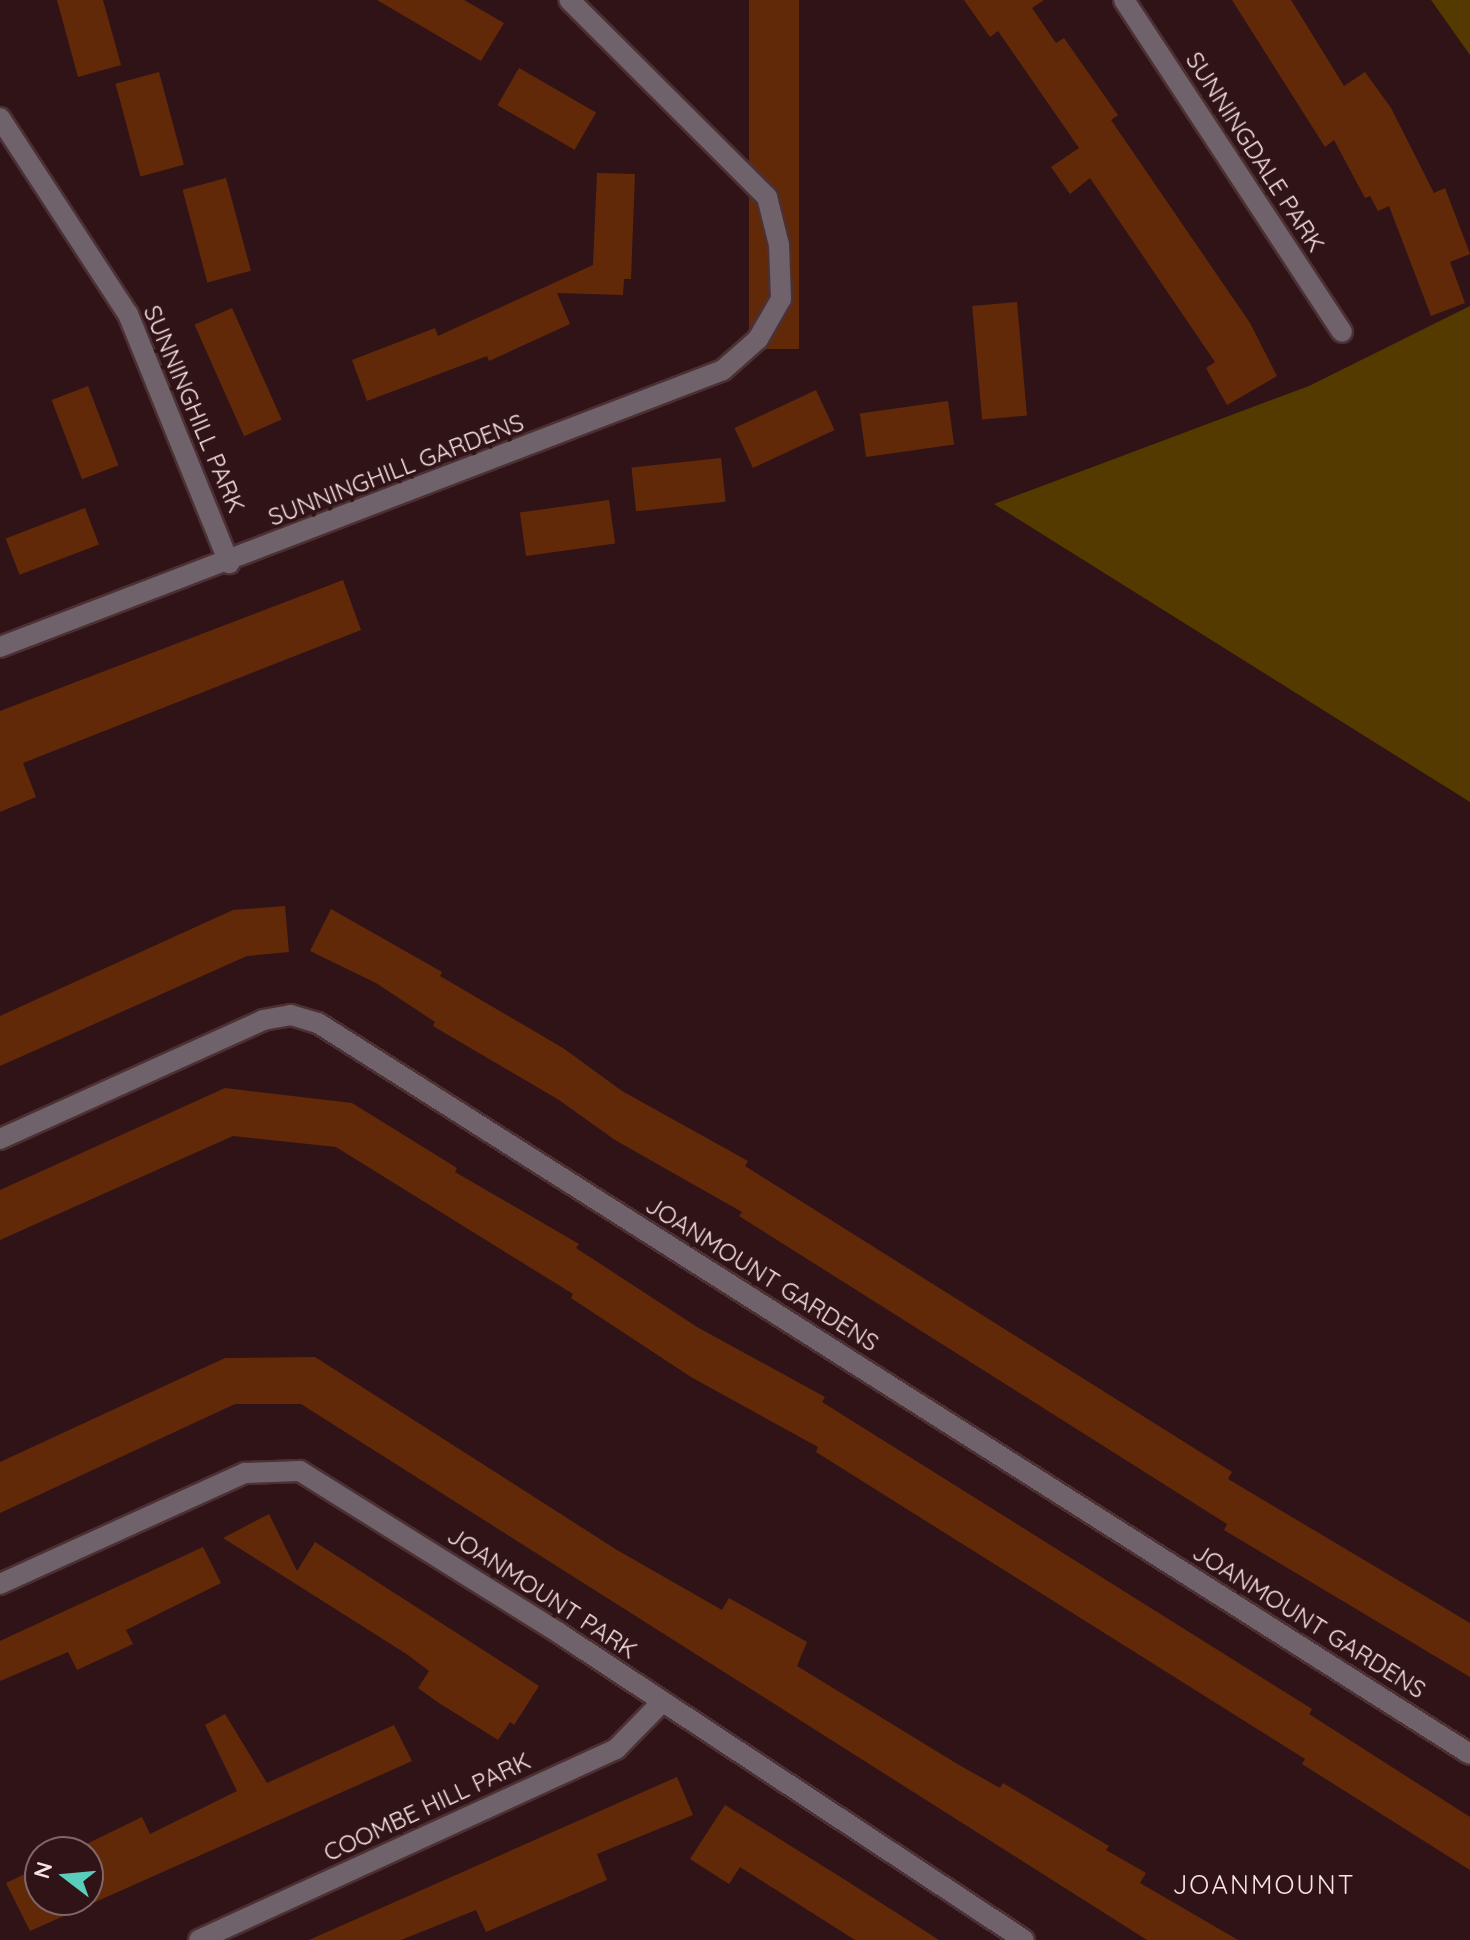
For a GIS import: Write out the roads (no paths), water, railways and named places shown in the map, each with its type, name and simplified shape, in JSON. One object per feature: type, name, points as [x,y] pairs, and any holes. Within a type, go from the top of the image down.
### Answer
[{"type":"street","name":"SUNNINGHILL GARDENS","points":[[0,647],[229,563],[723,370],[758,339],[781,299],[779,245],[767,197],[569,0]]},
{"type":"street","name":"SUNNINGDALE PARK","points":[[1124,0],[1342,332]]},
{"type":"street","name":"SUNNINGHILL PARK","points":[[0,118],[128,314],[229,563]]},
{"type":"street","name":"JOANMOUNT GARDENS","points":[[0,1139],[263,1020],[291,1015],[318,1023],[1470,1754]]},
{"type":"street","name":"JOANMOUNT PARK","points":[[0,1584],[245,1473],[300,1471],[662,1702],[1024,1940]]},
{"type":"street","name":"COOMBE HILL PARK","points":[[199,1940],[616,1749],[662,1702]]},
{"type":"district","name":"JOANMOUNT","points":[[1264,1885]]}]
